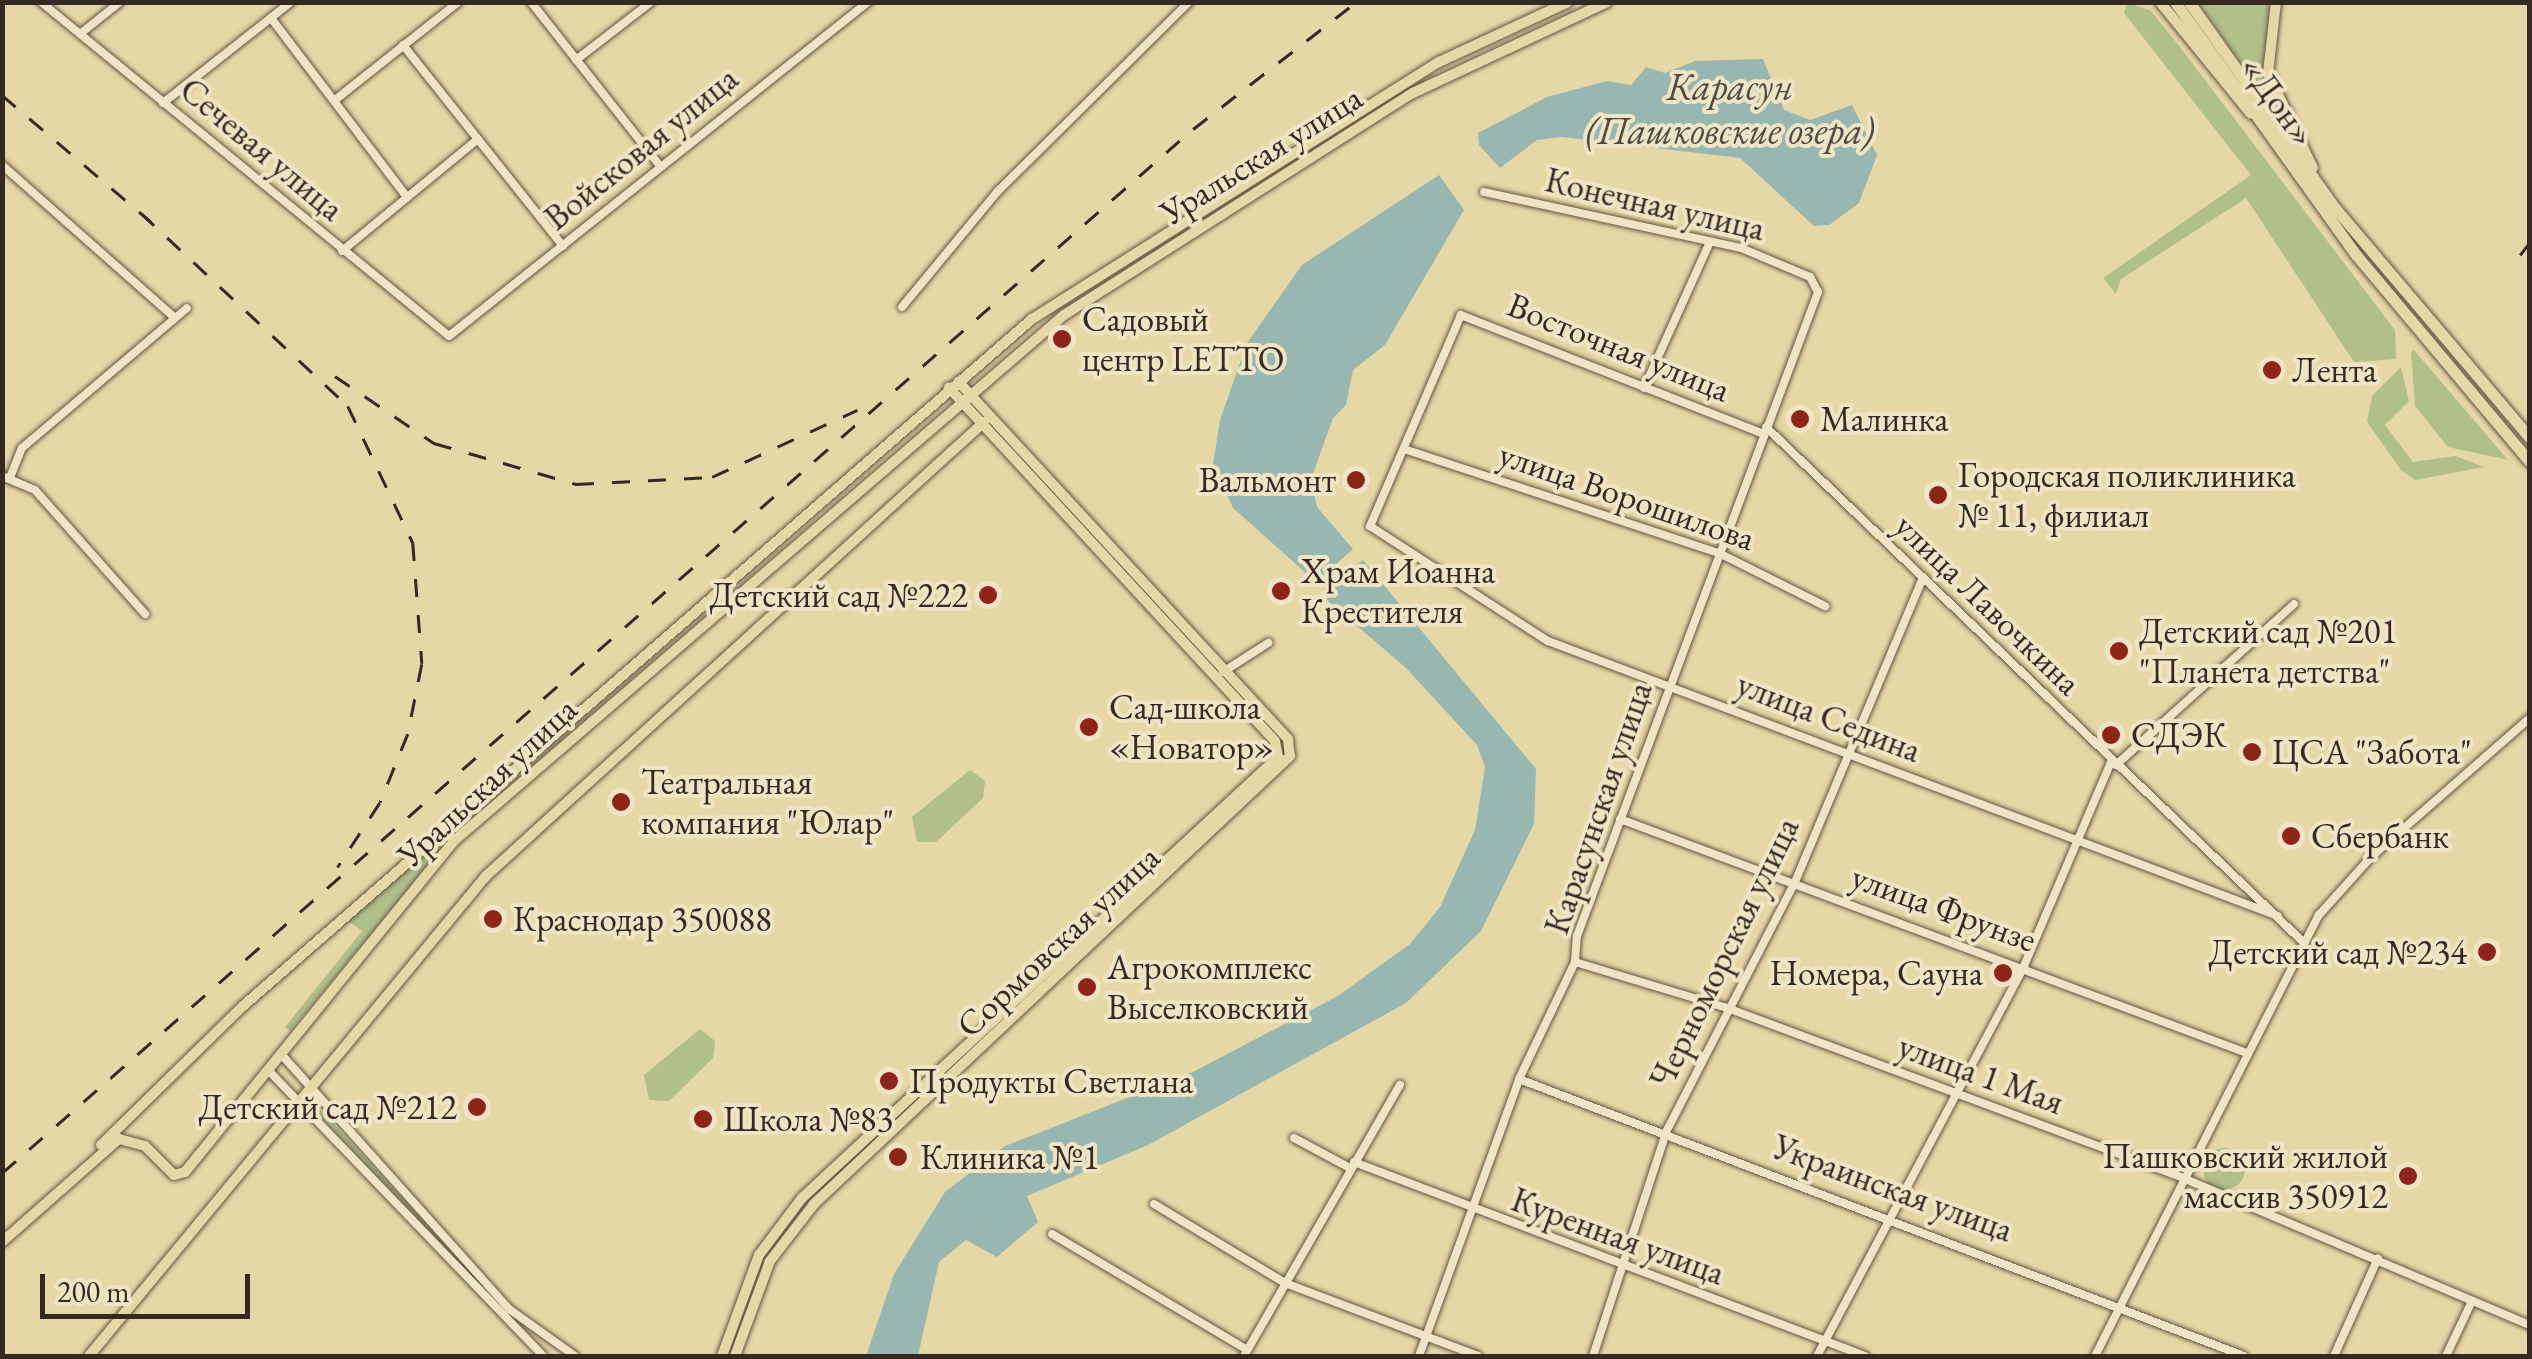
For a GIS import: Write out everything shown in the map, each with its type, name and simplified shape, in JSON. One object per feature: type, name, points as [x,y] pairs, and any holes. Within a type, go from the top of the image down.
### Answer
[{"type":"highway","name":"«Дон»","points":[[2176,2],[2338,231],[2530,462]]},
{"type":"highway","name":"«Дон»","points":[[2189,2],[2336,208],[2530,438]]},
{"type":"main road","name":"Уральская улица","points":[[2,1240],[115,1137],[242,1006],[953,385],[1126,254],[1439,62],[1568,2]]},
{"type":"main road","name":"Уральская улица","points":[[115,1137],[145,1146],[174,1175],[185,1172],[416,883],[486,813],[965,398],[1135,266],[1414,94],[1608,2]]},
{"type":"main road","points":[[2160,2],[2254,117]]},
{"type":"main road","points":[[2276,2],[2268,73],[2336,208]]},
{"type":"main road","points":[[953,385],[982,424],[1275,742],[1283,760]]},
{"type":"main road","points":[[965,398],[982,424],[1288,739],[1283,760]]},
{"type":"main road","name":"Уральская улица","points":[[89,1356],[304,1086],[486,876],[982,424]]},
{"type":"main road","name":"Сормовская улица","points":[[735,1356],[784,1238],[1076,952],[1283,760]]},
{"type":"main road","points":[[476,802],[486,813]]},
{"type":"main road","name":"Сормовская улица","points":[[722,1356],[772,1233],[854,1149],[1076,952]]},
{"type":"main road","points":[[854,1149],[862,1158]]},
{"type":"street","name":"Сечевая улица","points":[[41,2],[449,336]]},
{"type":"street","points":[[80,34],[120,2]]},
{"type":"street","points":[[163,102],[290,2]]},
{"type":"street","points":[[335,100],[458,2]]},
{"type":"street","points":[[531,2],[661,167]]},
{"type":"street","points":[[576,60],[651,2]]},
{"type":"street","name":"Войсковая улица","points":[[449,336],[868,2]]},
{"type":"street","points":[[902,307],[998,191],[1189,2]]},
{"type":"street","points":[[271,18],[407,197]]},
{"type":"street","points":[[403,45],[563,246]]},
{"type":"street","points":[[342,251],[478,139]]},
{"type":"street","points":[[2,165],[175,318]]},
{"type":"street","name":"Конечная улица","points":[[1484,192],[1710,242],[1810,277]]},
{"type":"street","points":[[1644,388],[1710,242]]},
{"type":"street","points":[[1126,254],[1135,266]]},
{"type":"street","name":"Карасунская улица","points":[[1419,1356],[1519,1079],[1575,962],[1620,820],[1818,292],[1810,277]]},
{"type":"street","points":[[144,614],[7,475],[22,448],[187,308]]},
{"type":"street","name":"Восточная улица","points":[[1404,449],[1455,319],[1468,316],[1644,388],[1765,430]]},
{"type":"street","name":"улица Лавочкина","points":[[1765,430],[2304,942]]},
{"type":"street","name":"улица Седина","points":[[1404,449],[1370,526],[1376,538],[1512,623],[2075,842],[2278,916]]},
{"type":"street","name":"улица Ворошилова","points":[[1404,449],[1720,553],[1825,606]]},
{"type":"street","name":"Черноморская улица","points":[[1593,1356],[1666,1132],[1795,882],[1922,580]]},
{"type":"street","points":[[1817,1356],[2024,966],[2075,842],[2114,762],[2294,604]]},
{"type":"street","points":[[1208,673],[1268,643]]},
{"type":"street","points":[[1219,684],[1221,666]]},
{"type":"street","points":[[2095,1356],[2304,942],[2348,878],[2530,718]]},
{"type":"street","name":"улица Фрунзе","points":[[1620,820],[2024,966],[2247,1053]]},
{"type":"street","name":"улица 1 Мая","points":[[1575,962],[1727,1008],[2183,1178],[2530,1325]]},
{"type":"street","points":[[281,1054],[304,1086],[509,1309],[575,1356]]},
{"type":"street","points":[[268,1070],[499,1319],[542,1356]]},
{"type":"street","name":"Украинская улица","points":[[1519,1079],[2122,1305],[2244,1356]]},
{"type":"street","points":[[1052,1234],[1246,1353],[1400,1085]]},
{"type":"street","name":"Куренная улица","points":[[1294,1138],[1469,1212],[1865,1356]]},
{"type":"street","points":[[1154,1204],[1285,1283],[1478,1356]]},
{"type":"street","points":[[2334,1356],[2378,1258]]},
{"type":"street","points":[[2446,1356],[2472,1301]]},
{"type":"street","points":[[499,1319],[509,1309]]},
{"type":"green space","points":[[2127,3],[2150,10],[2395,330],[2396,359],[2354,362],[2246,198],[2121,279],[2116,294],[2103,278],[2251,175],[2124,13]]},
{"type":"green space","points":[[2199,3],[2270,3],[2264,70],[2278,117]]},
{"type":"green space","points":[[2414,350],[2508,460],[2448,447],[2415,406],[2411,352]]},
{"type":"green space","points":[[2401,367],[2409,401],[2385,425],[2413,462],[2456,456],[2484,467],[2415,480],[2401,470],[2367,422],[2372,396]]},
{"type":"green space","points":[[970,770],[985,781],[983,798],[936,842],[917,842],[912,817]]},
{"type":"green space","points":[[476,807],[290,1031],[285,1027],[362,931],[346,919]]},
{"type":"green space","points":[[700,1029],[715,1041],[713,1058],[669,1101],[649,1100],[644,1075]]},
{"type":"green space","points":[[316,1105],[496,1298],[494,1301],[313,1109]]},
{"type":"green space","points":[[2224,1148],[2239,1154],[2245,1169],[2239,1184],[2224,1190],[2209,1184],[2203,1169],[2209,1154]]},
{"type":"water","name":"Карасун (Пашковские озера)","points":[[1763,59],[1784,110],[1810,120],[1852,105],[1877,155],[1859,203],[1829,225],[1814,226],[1740,158],[1562,137],[1537,140],[1500,168],[1479,145],[1478,133],[1547,97],[1607,81],[1631,85],[1646,67],[1665,73],[1695,61]]},
{"type":"water","points":[[1439,175],[1464,210],[1385,345],[1353,370],[1346,405],[1333,418],[1311,479],[1317,507],[1353,549],[1316,582],[1233,508],[1213,464],[1220,420],[1247,343],[1302,265]]},
{"type":"water","points":[[1363,560],[1536,769],[1534,824],[1481,931],[1406,1003],[1148,1145],[1027,1196],[1038,1222],[997,1257],[966,1240],[939,1262],[918,1356],[866,1356],[894,1274],[945,1192],[1005,1146],[1193,1072],[1338,996],[1410,944],[1440,907],[1475,830],[1485,767],[1477,745],[1406,668],[1329,602],[1323,590]]},
{"type":"railway","points":[[2,1173],[1193,129],[1356,2]]},
{"type":"railway","points":[[2,95],[151,222]]},
{"type":"railway","points":[[141,213],[348,406],[413,543],[422,664],[408,734],[380,803],[338,867]]},
{"type":"railway","points":[[2520,255],[2530,242]]},
{"type":"railway","points":[[335,376],[434,443],[576,484],[712,477],[857,410]]},
{"type":"place","name":"Садовый центр LETTO","points":[[1062,339]]},
{"type":"place","name":"Лента","points":[[2272,370]]},
{"type":"place","name":"Малинка","points":[[1800,419]]},
{"type":"place","name":"Вальмонт","points":[[1356,480]]},
{"type":"place","name":"Городская поликлиника № 11, филиал","points":[[1938,495]]},
{"type":"place","name":"Храм Иоанна Крестителя","points":[[1281,591]]},
{"type":"place","name":"Детский сад №222","points":[[988,595]]},
{"type":"place","name":"Детский сад №201 \"Планета детства\"","points":[[2119,651]]},
{"type":"place","name":"Сад-школа «Новатор»","points":[[1089,727]]},
{"type":"place","name":"СДЭК","points":[[2111,735]]},
{"type":"place","name":"ЦСА \"Забота\"","points":[[2252,752]]},
{"type":"place","name":"Театральная компания \"Юлар\"","points":[[621,802]]},
{"type":"place","name":"Сбербанк","points":[[2291,836]]},
{"type":"place","name":"Краснодар 350088","points":[[493,919]]},
{"type":"place","name":"Детский сад №234","points":[[2487,952]]},
{"type":"place","name":"Номера, Сауна","points":[[2003,973]]},
{"type":"place","name":"Агрокомплекс Выселковский","points":[[1087,987]]},
{"type":"place","name":"Продукты Светлана","points":[[889,1081]]},
{"type":"place","name":"Детский сад №212","points":[[477,1107]]},
{"type":"place","name":"Школа №83","points":[[703,1119]]},
{"type":"place","name":"Клиника №1","points":[[898,1157]]},
{"type":"place","name":"Пашковский жилой массив 350912","points":[[2408,1176]]}]
